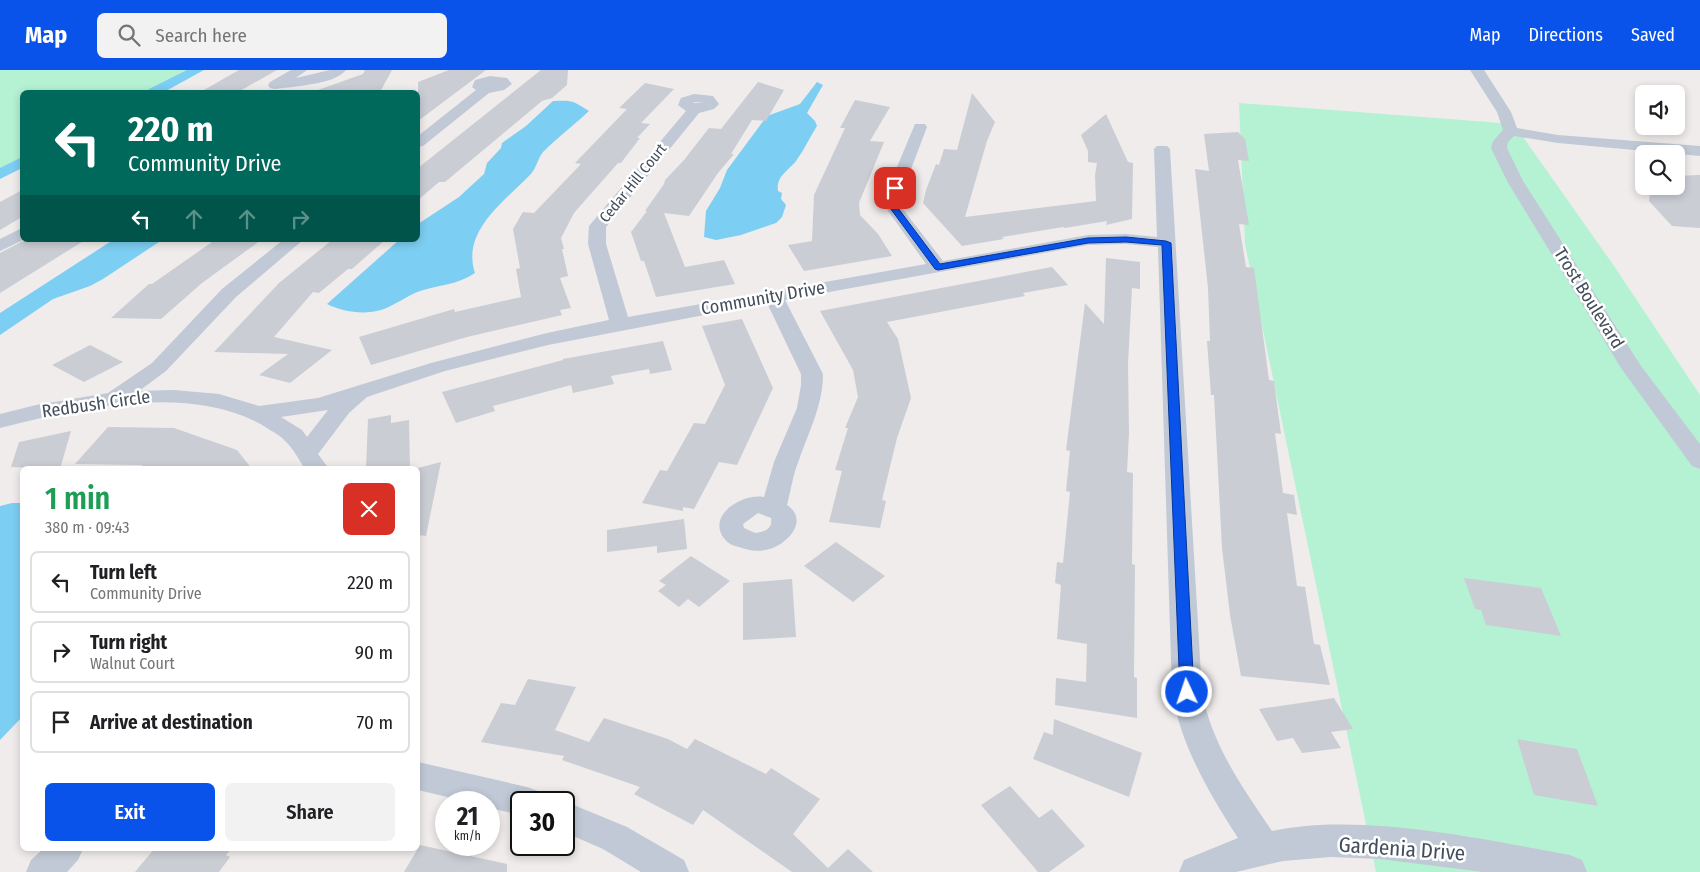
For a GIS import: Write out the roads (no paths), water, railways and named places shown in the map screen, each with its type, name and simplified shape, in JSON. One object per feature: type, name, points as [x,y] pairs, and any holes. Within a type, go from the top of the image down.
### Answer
[{"type":"street","points":[[265,90],[300,70]]},
{"type":"street","points":[[275,85],[321,77],[339,70]]},
{"type":"street","points":[[1477,70],[1504,112],[1511,131],[1558,139],[1700,151]]},
{"type":"street","points":[[420,141],[486,90]]},
{"type":"street","name":"Cedar Hill Court","points":[[620,324],[597,244],[596,234],[598,226],[694,109]]},
{"type":"street","points":[[928,123],[892,198],[894,208],[938,267]]},
{"type":"street","name":"Trost Boulevard","points":[[1511,131],[1501,140],[1499,148],[1516,181],[1632,368],[1700,460]]},
{"type":"street","points":[[1154,143],[1166,243],[1187,692],[1194,725],[1202,744],[1222,784],[1264,848]]},
{"type":"street","points":[[0,246],[20,234]]},
{"type":"street","name":"Community Drive","points":[[257,413],[320,405],[438,367],[547,339],[620,324],[1088,240],[1126,239],[1166,243]]},
{"type":"street","points":[[114,398],[159,367],[229,293],[292,242]]},
{"type":"street","points":[[774,297],[812,374],[813,387],[810,402],[786,462],[774,507]]},
{"type":"street","points":[[169,357],[170,372],[183,397]]},
{"type":"street","name":"Community Drive","points":[[312,460],[341,408],[366,391]]},
{"type":"street","name":"Redbush Circle","points":[[0,421],[50,408],[114,398],[183,397],[220,402],[257,413],[275,422],[300,441],[312,460]]},
{"type":"street","points":[[420,776],[510,798]]},
{"type":"street","points":[[575,821],[614,838],[672,872]]},
{"type":"street","name":"Gardenia Drive","points":[[1196,872],[1228,857],[1264,848],[1324,843],[1406,844],[1454,850],[1570,872]]},
{"type":"street","points":[[43,872],[64,851]]},
{"type":"water","points":[[817,82],[823,85],[807,113],[817,126],[799,157],[779,181],[778,191],[782,193],[781,199],[786,205],[782,217],[776,223],[741,235],[716,240],[704,237],[706,211],[720,188],[727,170],[767,116],[800,104]]},
{"type":"water","points":[[553,101],[572,102],[589,111],[543,152],[532,173],[488,218],[474,244],[472,258],[475,273],[455,282],[420,291],[374,312],[354,312],[327,304],[397,242],[420,242],[420,223],[459,197],[484,174],[487,163],[501,148],[502,143],[526,126]]},
{"type":"water","points":[[110,242],[159,242],[90,286],[53,299],[0,335],[0,313]]},
{"type":"water","points":[[20,503],[20,719],[0,740],[0,506]]},
{"type":"waterway","points":[[158,90],[197,70]]},
{"type":"waterway","points":[[0,174],[20,163]]}]
